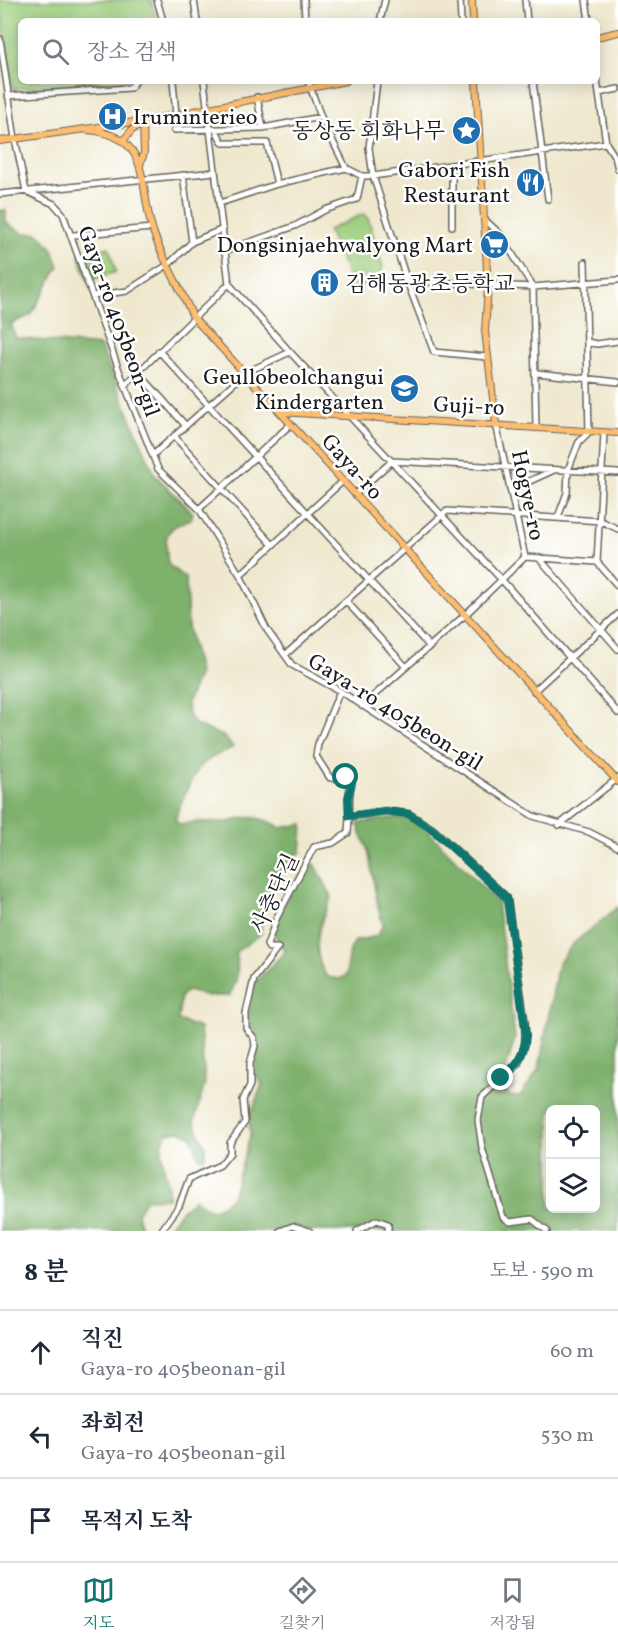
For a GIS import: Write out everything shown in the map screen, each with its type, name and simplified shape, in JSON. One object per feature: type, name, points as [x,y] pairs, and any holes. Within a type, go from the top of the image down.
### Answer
[{"type":"main road","points":[[472,0],[472,18]]},
{"type":"main road","points":[[600,36],[618,32]]},
{"type":"main road","points":[[0,141],[146,122],[308,84]]},
{"type":"main road","name":"Hogye-ro","points":[[476,84],[488,287],[485,331],[496,424]]},
{"type":"main road","points":[[87,130],[102,131],[123,141],[132,130],[146,122]]},
{"type":"main road","points":[[140,165],[144,153],[146,122]]},
{"type":"main road","name":"Gaya-ro","points":[[123,141],[132,149],[140,165],[145,181],[152,228],[193,317],[617,780]]},
{"type":"main road","name":"Guji-ro","points":[[281,412],[618,433]]},
{"type":"street","points":[[157,0],[162,18]]},
{"type":"street","points":[[194,0],[197,18]]},
{"type":"street","points":[[304,0],[305,18]]},
{"type":"street","points":[[382,18],[385,0]]},
{"type":"street","points":[[460,0],[461,18]]},
{"type":"street","points":[[525,0],[527,18]]},
{"type":"street","points":[[586,0],[589,18]]},
{"type":"street","points":[[0,42],[2,68],[26,191]]},
{"type":"street","points":[[8,96],[130,88],[133,84]]},
{"type":"street","points":[[173,84],[176,115]]},
{"type":"street","points":[[204,84],[213,129],[215,172],[229,284],[348,416],[501,579],[618,713]]},
{"type":"street","points":[[308,84],[346,168],[362,176],[606,143]]},
{"type":"street","points":[[376,84],[369,148],[373,176],[407,281],[434,352],[488,357]]},
{"type":"street","points":[[533,84],[548,199]]},
{"type":"street","points":[[598,84],[606,143],[616,156],[618,169]]},
{"type":"street","points":[[599,93],[618,89]]},
{"type":"street","points":[[257,97],[263,128]]},
{"type":"street","points":[[174,130],[263,128],[321,117]]},
{"type":"street","points":[[213,129],[223,144],[267,143],[278,184]]},
{"type":"street","points":[[449,165],[452,176],[452,226]]},
{"type":"street","points":[[220,202],[278,184],[346,168]]},
{"type":"street","points":[[0,194],[145,181],[215,172]]},
{"type":"street","points":[[183,175],[192,242]]},
{"type":"street","points":[[225,250],[296,226],[325,210],[357,199],[362,176]]},
{"type":"street","name":"Gaya-ro 405beon-gil","points":[[26,191],[54,204],[63,214],[73,235],[125,385],[158,469],[199,509],[240,575],[267,630],[292,665],[340,691],[497,795],[533,816],[589,832],[618,847]]},
{"type":"street","points":[[484,219],[500,234],[533,287],[537,373],[536,427]]},
{"type":"street","points":[[73,235],[152,228]]},
{"type":"street","points":[[93,296],[127,291],[169,264],[192,242],[223,229]]},
{"type":"street","points":[[558,517],[567,493],[568,470],[579,442],[589,432],[585,262]]},
{"type":"street","points":[[407,281],[488,287],[533,287],[618,280]]},
{"type":"street","points":[[125,385],[229,284]]},
{"type":"street","points":[[587,342],[597,344],[618,341]]},
{"type":"street","points":[[159,351],[430,647]]},
{"type":"street","points":[[153,455],[245,373],[291,352]]},
{"type":"street","points":[[138,372],[186,426]]},
{"type":"street","points":[[537,373],[618,382]]},
{"type":"street","points":[[199,509],[291,424]]},
{"type":"street","name":"Hogye-ro","points":[[362,706],[430,647],[525,557],[496,424]]},
{"type":"street","points":[[597,562],[604,432]]},
{"type":"street","points":[[174,436],[273,545]]},
{"type":"street","points":[[355,494],[392,461],[618,473]]},
{"type":"street","points":[[510,490],[555,470]]},
{"type":"street","points":[[240,575],[344,482]]},
{"type":"street","points":[[285,656],[368,579],[447,511],[601,521],[618,529]]},
{"type":"street","points":[[525,557],[597,562],[618,586]]},
{"type":"street","points":[[539,558],[618,649]]},
{"type":"street","points":[[346,601],[406,667]]},
{"type":"street","points":[[534,691],[618,614]]},
{"type":"street","points":[[340,691],[318,744],[316,756],[330,778],[350,779],[349,816],[385,811],[409,814],[433,830],[507,898],[525,1022],[525,1044],[518,1064],[482,1097],[479,1126],[482,1148],[503,1217],[510,1222],[532,1219],[547,1231]]},
{"type":"street","points":[[559,825],[617,780]]},
{"type":"street","name":"사충단길","points":[[161,1231],[179,1206],[189,1179],[220,1165],[230,1153],[230,1143],[245,1122],[243,1100],[250,1085],[250,1063],[255,1046],[254,1038],[246,1028],[246,1013],[254,979],[277,951],[278,946],[269,948],[267,945],[277,917],[314,847],[340,840],[348,833],[349,816]]},
{"type":"street","points":[[357,1231],[378,1221],[388,1224],[388,1231]]},
{"type":"street","points":[[280,1231],[293,1226],[309,1231]]},
{"type":"green space","points":[[0,0],[151,0],[156,18],[18,18],[18,84],[85,84],[13,89]]},
{"type":"green space","points":[[0,210],[6,210],[6,223],[23,233],[38,233],[52,248],[59,266],[31,315],[11,324],[16,338],[100,346],[155,475],[193,513],[191,519],[170,530],[166,540],[168,564],[186,579],[188,627],[199,673],[187,703],[188,715],[196,725],[223,736],[233,747],[204,763],[195,774],[175,821],[182,825],[254,818],[281,828],[303,824],[301,852],[290,860],[281,878],[263,896],[261,934],[236,952],[237,975],[229,996],[208,996],[187,991],[181,996],[178,1020],[200,1028],[205,1083],[194,1122],[205,1146],[205,1157],[199,1158],[192,1137],[180,1131],[168,1133],[162,1147],[162,1155],[168,1198],[146,1199],[137,1214],[142,1231],[0,1231]]},
{"type":"green space","points":[[363,214],[368,218],[383,267],[379,278],[354,289],[328,230]]},
{"type":"green space","points":[[109,247],[116,272],[88,281],[79,255]]},
{"type":"green space","points":[[389,818],[406,818],[422,825],[497,902],[515,1038],[502,1084],[509,1096],[520,1096],[539,1069],[558,963],[574,943],[618,907],[618,1231],[165,1231],[182,1210],[195,1199],[210,1210],[222,1205],[232,1197],[250,1137],[249,1119],[262,1084],[255,1073],[257,1038],[248,1019],[252,985],[285,952],[273,932],[284,904],[300,876],[315,864],[332,897],[320,927],[317,947],[318,957],[327,977],[339,979],[346,976],[350,950],[355,941],[377,936],[383,925],[368,851],[358,823]]},
{"type":"place","name":"Iruminterieo","points":[[112,116]]},
{"type":"place","name":"동상동 회화나무","points":[[466,130]]},
{"type":"place","name":"Gabori Fish Restaurant","points":[[531,182]]},
{"type":"place","name":"Dongsinjaehwalyong Mart","points":[[494,244]]},
{"type":"place","name":"김해동광초등학교","points":[[324,283]]},
{"type":"place","name":"Geullobeolchangui Kindergarten","points":[[405,389]]},
{"type":"route","points":[[346,777],[352,783],[347,808],[349,816],[385,811],[409,814],[419,819],[507,898],[526,1035],[523,1055],[518,1064],[501,1078]]}]
